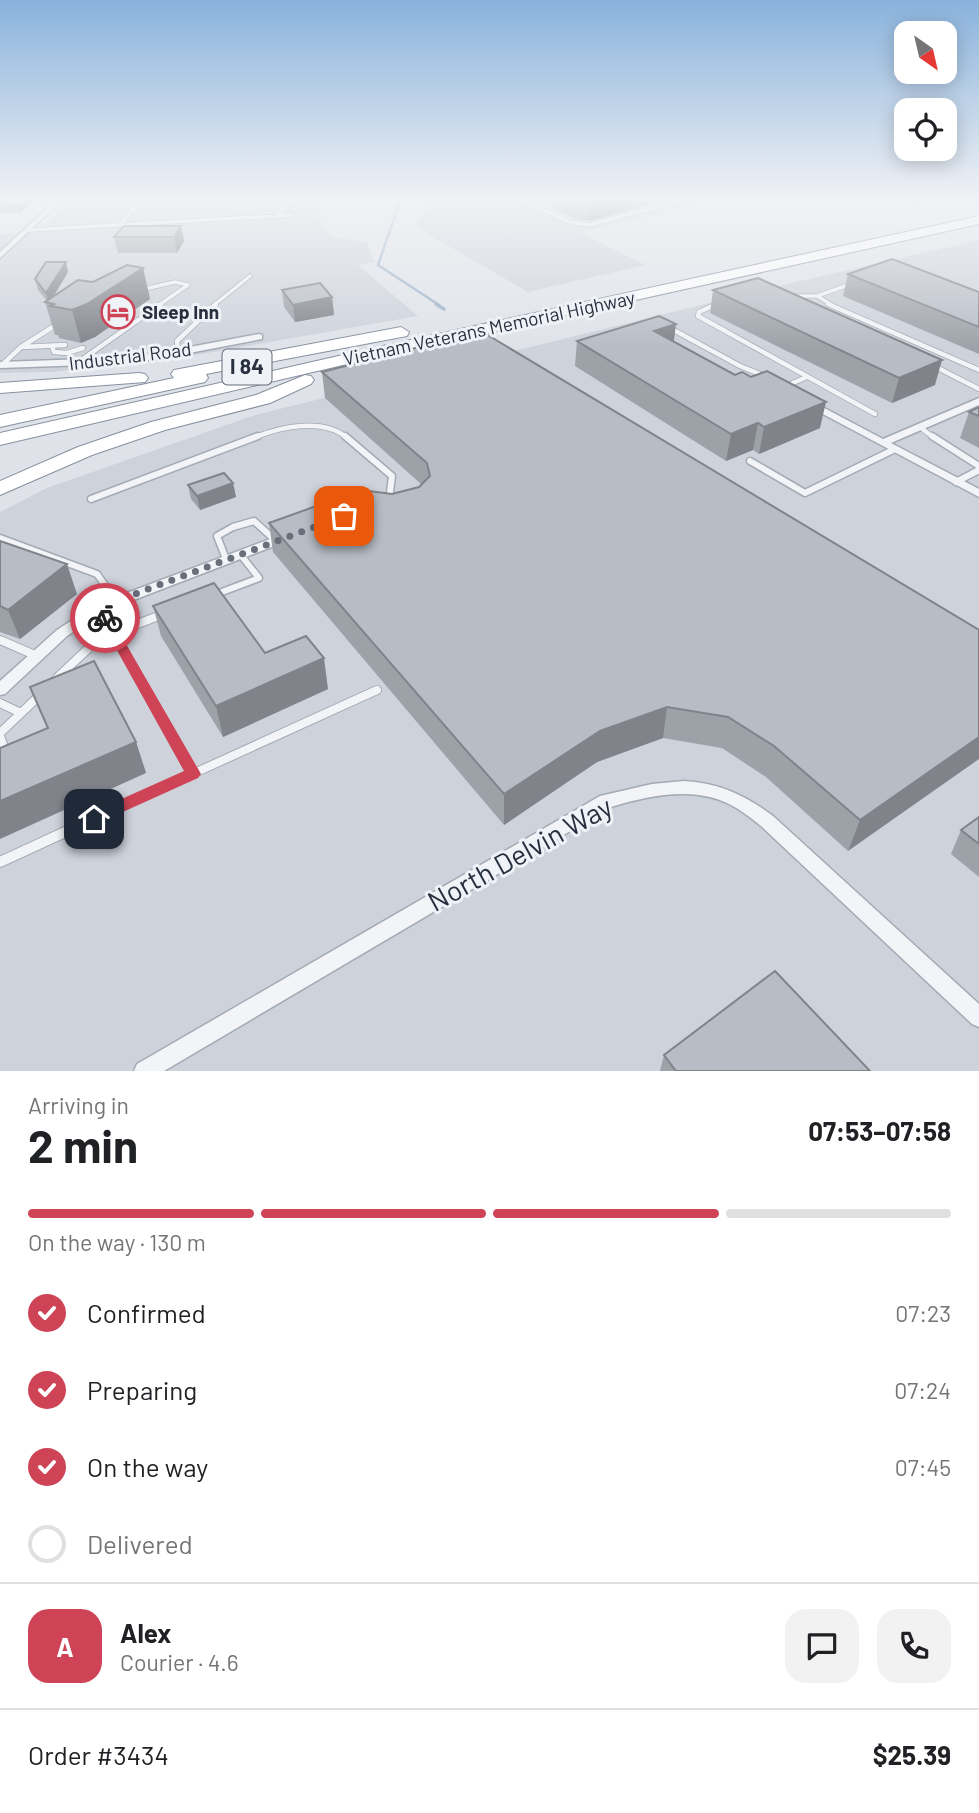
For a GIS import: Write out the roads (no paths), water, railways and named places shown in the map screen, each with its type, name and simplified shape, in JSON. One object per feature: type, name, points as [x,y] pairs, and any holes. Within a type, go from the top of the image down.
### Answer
[{"type":"highway","name":"Vietnam Veterans Memorial Highway","points":[[0,421],[800,249]]},
{"type":"highway","name":"Vietnam Veterans Memorial Highway","points":[[0,439],[356,357],[847,249]]},
{"type":"highway","points":[[0,388],[179,374],[494,314]]},
{"type":"highway","points":[[0,489],[85,452],[133,435],[263,399],[356,357]]},
{"type":"street","name":"Industrial Road","points":[[1,365],[77,363],[178,352],[259,337]]},
{"type":"street","points":[[788,385],[797,397],[979,494]]},
{"type":"street","points":[[883,443],[979,401]]},
{"type":"street","points":[[0,690],[75,624],[100,608],[301,532]]},
{"type":"street","name":"North Delvin Way","points":[[144,1071],[606,801],[655,788],[691,787],[730,797],[767,821],[979,1017]]},
{"type":"lane","points":[[178,352],[177,341],[206,312],[250,276]]},
{"type":"lane","points":[[790,296],[817,296],[861,281]]},
{"type":"lane","points":[[77,363],[188,285],[175,282],[135,291]]},
{"type":"lane","points":[[817,296],[820,300],[979,370]]},
{"type":"lane","points":[[724,302],[705,307],[698,316],[875,414]]},
{"type":"lane","points":[[1,365],[21,347],[64,320]]},
{"type":"lane","points":[[665,326],[740,366],[788,385],[807,377]]},
{"type":"lane","points":[[21,347],[65,345]]},
{"type":"lane","points":[[52,346],[54,352],[59,353],[83,348]]},
{"type":"lane","points":[[76,346],[93,350]]},
{"type":"lane","points":[[924,356],[936,351]]},
{"type":"lane","points":[[930,364],[979,389]]},
{"type":"lane","points":[[91,499],[273,430],[325,426],[337,429],[392,475],[383,502]]},
{"type":"lane","points":[[920,427],[979,468],[956,482]]},
{"type":"lane","points":[[750,461],[806,494],[895,450]]},
{"type":"lane","points":[[226,559],[217,536],[233,527],[254,521],[276,541]]},
{"type":"lane","points":[[0,538],[97,574],[116,601]]},
{"type":"lane","points":[[210,596],[258,578],[240,554]]},
{"type":"lane","points":[[100,608],[193,774]]},
{"type":"lane","points":[[114,633],[174,610]]},
{"type":"lane","points":[[0,756],[6,753],[0,735],[92,645],[75,624]]},
{"type":"lane","points":[[0,640],[37,656]]},
{"type":"lane","points":[[0,862],[377,690]]},
{"type":"lane","points":[[0,703],[21,713]]},
{"type":"waterway","points":[[384,249],[378,265],[439,305]]},
{"type":"waterway","points":[[436,304],[444,309]]},
{"type":"place","name":"Sleep Inn","points":[[118,312]]}]
